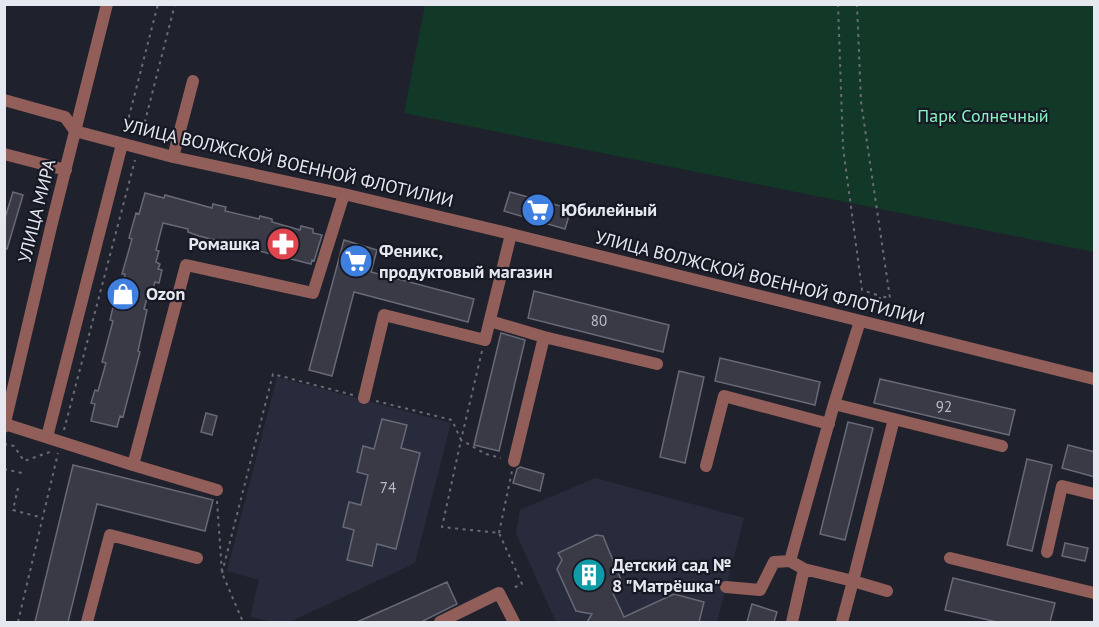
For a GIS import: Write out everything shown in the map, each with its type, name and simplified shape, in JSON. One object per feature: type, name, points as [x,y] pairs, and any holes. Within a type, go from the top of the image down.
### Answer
[{"type":"street","name":"УЛИЦА МИРА","points":[[5,426],[8,395],[107,4]]},
{"type":"street","points":[[173,157],[193,81]]},
{"type":"street","name":"УЛИЦА ВОЛЖСКОЙ ВОЕННОЙ ФЛОТИЛИИ","points":[[4,100],[65,117],[75,131],[122,144],[511,234],[1095,380]]},
{"type":"street","points":[[47,437],[122,144]]},
{"type":"street","points":[[5,157],[66,170]]},
{"type":"street","points":[[133,465],[186,265],[313,293],[344,194]]},
{"type":"street","points":[[364,398],[384,315],[485,340],[511,234]]},
{"type":"street","points":[[490,321],[544,337],[657,364]]},
{"type":"street","points":[[790,561],[860,321]]},
{"type":"street","points":[[514,461],[544,337]]},
{"type":"street","points":[[706,466],[724,396],[829,424]]},
{"type":"street","points":[[834,404],[1002,446]]},
{"type":"street","points":[[842,622],[894,419]]},
{"type":"street","points":[[5,426],[217,490]]},
{"type":"street","points":[[1047,552],[1062,486],[1095,494]]},
{"type":"street","points":[[87,622],[110,536],[197,558]]},
{"type":"street","points":[[950,558],[1095,593]]},
{"type":"street","points":[[726,587],[760,590],[774,562],[790,561],[804,569],[886,591]]},
{"type":"street","points":[[792,622],[804,569]]},
{"type":"street","points":[[441,622],[499,593],[514,622]]},
{"type":"path","points":[[122,144],[158,4]]},
{"type":"path","points":[[61,442],[175,4]]},
{"type":"path","points":[[838,4],[843,147],[862,290],[890,298],[861,102],[857,4]]},
{"type":"path","points":[[878,326],[880,296]]},
{"type":"path","points":[[485,340],[442,527],[499,533]]},
{"type":"path","points":[[222,573],[273,374],[452,420],[461,440],[486,454],[514,461],[499,533],[522,584],[499,593]]},
{"type":"path","points":[[4,444],[14,446],[24,461],[58,450],[18,622]]},
{"type":"path","points":[[4,469],[22,473]]},
{"type":"path","points":[[18,488],[13,510],[43,518]]},
{"type":"path","points":[[217,490],[222,573],[243,622]]},
{"type":"shaded area","points":[[277,377],[451,423],[415,563],[290,622],[273,622],[250,617],[259,580],[227,571]]},
{"type":"shaded area","points":[[595,478],[744,518],[717,622],[556,622],[516,533],[520,510]]},
{"type":"green space","name":"Парк Солнечный","points":[[425,5],[1094,5],[1094,252],[404,113]]},
{"type":"building","points":[[13,192],[23,195],[7,249],[4,248],[4,221]]},
{"type":"building","name":"Юбилейный","points":[[510,192],[571,209],[565,229],[504,211]]},
{"type":"building","points":[[145,193],[164,198],[165,195],[212,208],[213,204],[226,207],[225,211],[259,219],[260,216],[272,219],[272,222],[300,230],[301,226],[313,229],[313,233],[322,235],[311,264],[199,236],[188,232],[188,229],[163,223],[156,250],[159,251],[156,262],[160,264],[158,269],[162,270],[159,283],[155,282],[153,288],[150,287],[144,309],[147,310],[138,351],[140,352],[123,417],[120,416],[117,427],[91,421],[95,404],[91,403],[95,390],[98,391],[106,363],[102,362],[113,321],[110,320],[113,307],[117,308],[125,274],[122,274],[132,239],[129,238]]},
{"type":"building","points":[[344,240],[377,250],[371,272],[474,299],[468,322],[354,292],[332,376],[309,370]]},
{"type":"building","points":[[534,291],[669,325],[663,352],[528,318]]},
{"type":"building","points":[[501,333],[525,340],[499,451],[474,445]]},
{"type":"building","points":[[720,358],[820,382],[815,405],[715,381]]},
{"type":"building","points":[[679,371],[704,377],[685,463],[660,457]]},
{"type":"building","points":[[880,379],[1015,410],[1009,435],[874,403]]},
{"type":"building","points":[[206,413],[217,416],[212,435],[201,432]]},
{"type":"building","points":[[382,419],[407,425],[401,448],[420,453],[396,549],[377,544],[372,566],[347,560],[354,530],[343,527],[349,502],[361,505],[368,475],[357,472],[363,446],[374,449]]},
{"type":"building","points":[[848,422],[873,428],[845,540],[820,534]]},
{"type":"building","points":[[1068,445],[1095,452],[1095,477],[1062,468]]},
{"type":"building","points":[[1027,459],[1052,465],[1032,551],[1007,545]]},
{"type":"building","points":[[73,465],[213,500],[205,531],[97,504],[68,622],[35,622]]},
{"type":"building","points":[[520,467],[544,474],[540,491],[513,483],[517,469]]},
{"type":"building","name":"Детский сад № 8 \"Матрёшка\"","points":[[596,535],[603,536],[621,580],[611,589],[624,617],[674,594],[704,602],[699,622],[587,622],[592,614],[576,611],[557,569],[562,560],[558,553]]},
{"type":"building","points":[[1065,543],[1088,548],[1085,561],[1062,556]]},
{"type":"building","points":[[953,578],[1055,603],[1050,622],[997,622],[945,610]]},
{"type":"building","points":[[447,582],[457,604],[421,622],[357,622]]},
{"type":"building","points":[[752,604],[777,612],[774,622],[747,622]]},
{"type":"place","name":"Юбилейный","points":[[538,210]]},
{"type":"place","name":"Ромашка","points":[[283,244]]},
{"type":"place","name":"Феникс, продуктовый магазин","points":[[356,261]]},
{"type":"place","name":"Ozon","points":[[123,294]]},
{"type":"place","name":"Детский сад № 8 \"Матрёшка\"","points":[[589,575]]}]
